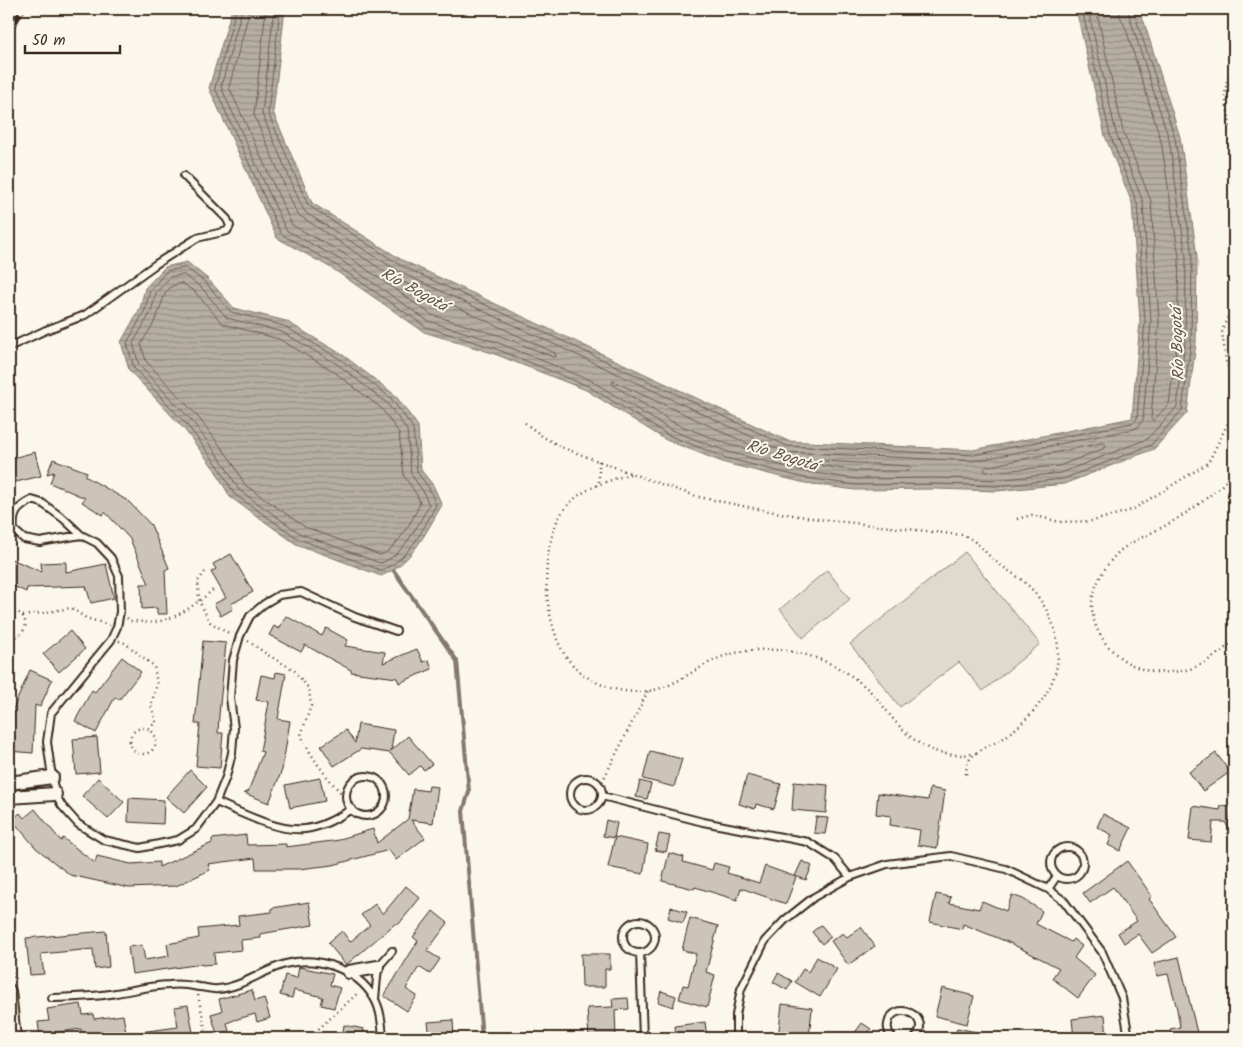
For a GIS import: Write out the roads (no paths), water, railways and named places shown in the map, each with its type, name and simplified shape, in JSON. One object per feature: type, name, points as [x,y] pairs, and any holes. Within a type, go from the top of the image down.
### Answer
[{"type":"street","points":[[9,784],[52,777]]},
{"type":"street","points":[[9,797],[55,794]]},
{"type":"street","points":[[349,972],[378,967]]},
{"type":"street","points":[[9,991],[14,1038]]},
{"type":"lane","points":[[9,347],[85,315],[196,238],[227,231],[230,226],[227,219],[184,176]]},
{"type":"lane","points":[[81,535],[40,542],[24,539],[14,530],[13,522],[16,511],[23,504],[32,500],[42,503],[64,519],[81,535],[97,543],[111,558],[119,576],[120,612],[117,627],[111,640],[51,713],[47,742],[55,794],[62,806],[78,824],[104,840],[140,848],[178,840],[196,829],[216,802],[226,777],[232,753],[234,728],[230,698],[233,660],[240,636],[250,616],[264,604],[279,595],[301,592],[355,617],[396,631]]},
{"type":"lane","points":[[362,776],[374,778],[383,785],[386,790],[385,802],[378,812],[373,815],[361,815],[352,809],[347,799],[347,793],[352,782],[362,776]]},
{"type":"lane","points":[[582,778],[592,779],[600,786],[602,796],[596,806],[586,810],[576,806],[570,798],[573,783],[582,778]]},
{"type":"lane","points":[[602,796],[703,822],[808,842],[835,859],[850,877]]},
{"type":"lane","points":[[216,802],[285,828],[306,829],[331,822],[352,809]]},
{"type":"lane","points":[[1068,847],[1078,851],[1083,860],[1081,871],[1073,879],[1062,879],[1057,876],[1051,867],[1055,853],[1068,847]]},
{"type":"lane","points":[[736,1038],[736,1015],[741,989],[765,941],[785,920],[814,897],[850,877],[887,864],[951,856],[1006,869],[1048,888],[1064,901],[1102,952],[1122,998],[1129,1038]]},
{"type":"lane","points":[[1048,888],[1057,876]]},
{"type":"lane","points":[[636,921],[650,925],[653,929],[655,940],[650,949],[640,953],[630,950],[623,936],[627,927],[636,921]]},
{"type":"lane","points":[[383,1038],[382,1023],[375,999],[378,967],[392,951]]},
{"type":"lane","points":[[640,953],[643,1038]]},
{"type":"lane","points":[[52,998],[116,994],[144,987],[171,985],[196,986],[216,990],[240,984],[265,971],[287,964],[313,961],[349,972],[375,999]]},
{"type":"lane","points":[[893,1038],[888,1031],[889,1021],[895,1013],[900,1011],[910,1012],[918,1019],[920,1024],[916,1036],[925,1038]]},
{"type":"water","name":"Río Bogotá","points":[[232,9],[285,9],[273,112],[312,203],[402,260],[788,441],[973,450],[1132,418],[1140,321],[1132,203],[1105,136],[1076,9],[1138,9],[1144,22],[1180,137],[1197,256],[1196,343],[1187,413],[1154,449],[1064,484],[997,491],[936,489],[855,490],[805,483],[725,463],[666,440],[586,390],[492,353],[424,332],[333,269],[277,238],[209,88]]},
{"type":"water","points":[[187,262],[208,279],[234,308],[286,321],[343,355],[395,395],[418,426],[421,470],[433,485],[442,505],[417,546],[392,571],[381,576],[296,544],[230,497],[215,470],[184,429],[129,370],[121,342],[140,308],[145,288],[165,267]]},
{"type":"waterway","points":[[394,571],[457,661],[469,792],[463,811],[482,1038]]},
{"type":"railway","points":[[9,32],[23,9]]}]
